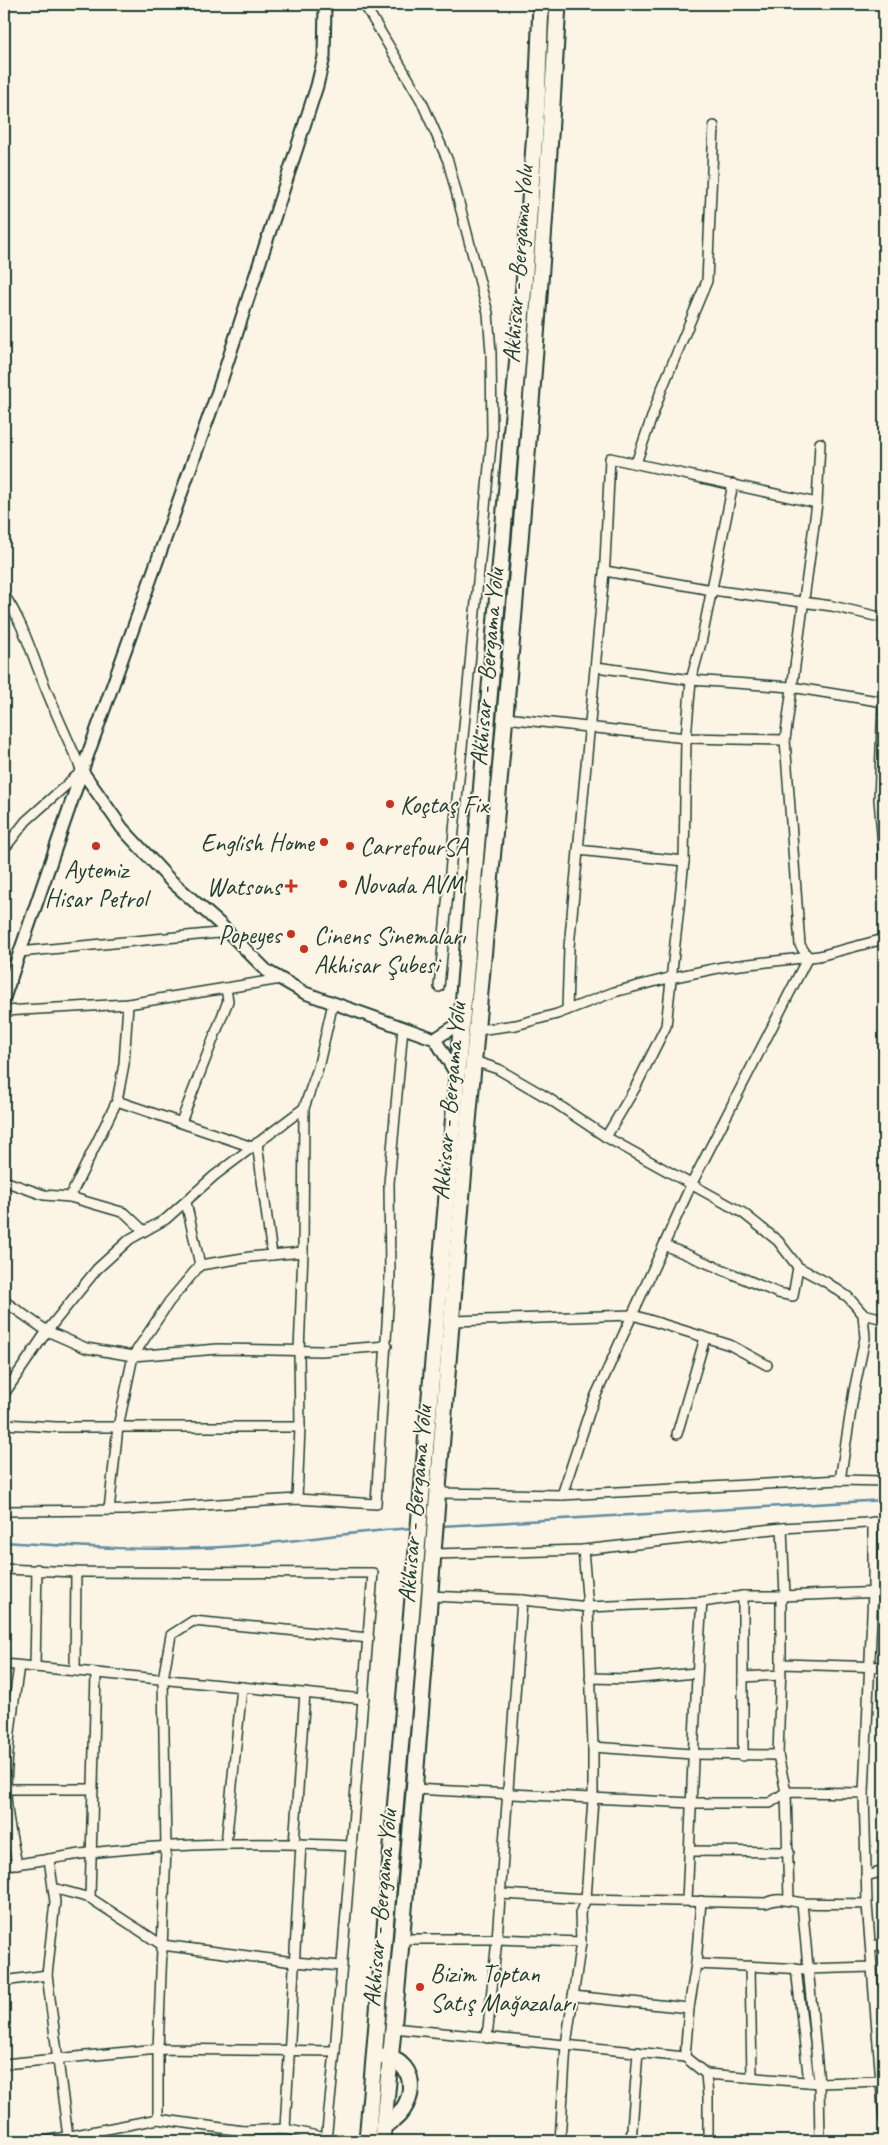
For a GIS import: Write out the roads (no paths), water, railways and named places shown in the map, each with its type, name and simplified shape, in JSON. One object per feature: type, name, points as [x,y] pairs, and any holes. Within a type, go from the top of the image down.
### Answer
[{"type":"main road","name":"Akhisar - Bergama Yolu","points":[[367,2141],[460,1023],[524,285],[537,103],[541,4]]},
{"type":"main road","name":"Akhisar - Bergama Yolu","points":[[382,2141],[430,1596],[474,1061],[506,718],[548,186],[558,4]]},
{"type":"main road","points":[[374,2055],[396,2059],[407,2070],[411,2084],[409,2097],[399,2116],[383,2126]]},
{"type":"street","points":[[4,998],[82,770],[218,391],[317,86],[324,57],[325,4]]},
{"type":"street","points":[[364,4],[421,100],[448,161],[488,313],[491,353],[492,435],[439,987]]},
{"type":"street","points":[[636,463],[661,391],[707,281],[714,126]]},
{"type":"street","points":[[808,958],[800,945],[785,740],[802,602],[817,503],[820,443]]},
{"type":"street","points":[[567,1010],[569,946],[605,571],[610,458],[817,503]]},
{"type":"street","points":[[606,1137],[635,1088],[666,1026],[684,860],[686,738],[691,680],[701,643],[733,484]]},
{"type":"street","points":[[605,571],[712,590],[802,602],[884,618]]},
{"type":"street","points":[[4,595],[10,603],[54,711],[82,770],[128,834],[170,880],[229,932],[267,971],[305,993],[435,1039],[456,1074]]},
{"type":"street","points":[[596,667],[691,680],[791,688],[884,702],[879,799],[884,858]]},
{"type":"street","points":[[506,718],[686,738],[785,740]]},
{"type":"street","points":[[4,849],[26,821],[82,770]]},
{"type":"street","points":[[578,850],[684,860]]},
{"type":"street","points":[[20,952],[229,932]]},
{"type":"street","points":[[478,1030],[516,1025],[567,1010],[614,992],[670,978],[723,967],[808,958],[884,939]]},
{"type":"street","points":[[562,1495],[592,1404],[691,1185],[808,958]]},
{"type":"street","points":[[4,1011],[128,1004],[281,979]]},
{"type":"street","points":[[180,1122],[228,1001],[226,988]]},
{"type":"street","points":[[297,1499],[300,1427],[298,1351],[302,1252],[304,1108],[318,1068],[333,1003]]},
{"type":"street","points":[[70,1197],[117,1100],[124,1064],[128,1004]]},
{"type":"street","points":[[435,1039],[460,1023]]},
{"type":"street","points":[[4,1511],[109,1510],[297,1499],[376,1504],[390,1275],[389,1183],[403,1028]]},
{"type":"street","points":[[474,1061],[498,1069],[548,1098],[606,1137],[742,1213],[778,1241],[798,1267],[826,1282],[848,1297],[863,1314],[884,1319]]},
{"type":"street","points":[[117,1100],[254,1145]]},
{"type":"street","points":[[4,1394],[47,1331],[97,1269],[130,1239],[166,1219],[254,1145],[304,1108]]},
{"type":"street","points":[[254,1145],[272,1255]]},
{"type":"street","points":[[4,1181],[44,1195],[70,1197],[125,1213],[144,1231]]},
{"type":"street","points":[[186,1202],[200,1265]]},
{"type":"street","points":[[664,1245],[778,1293],[793,1296],[798,1267]]},
{"type":"street","points":[[109,1510],[118,1427],[133,1356],[170,1302],[200,1265],[302,1252]]},
{"type":"street","points":[[4,1302],[47,1331],[86,1348],[133,1356],[218,1349],[321,1351],[387,1346]]},
{"type":"street","points":[[840,1480],[854,1391],[865,1338],[863,1314]]},
{"type":"street","points":[[452,1321],[633,1316],[730,1346],[767,1365]]},
{"type":"street","points":[[676,1434],[705,1338]]},
{"type":"street","points":[[4,1424],[56,1427],[300,1427]]},
{"type":"street","points":[[438,1499],[562,1495],[840,1480],[884,1482]]},
{"type":"street","points":[[873,1522],[873,1592],[864,1793],[867,1904],[883,2081],[884,2120]]},
{"type":"street","points":[[434,1546],[583,1550],[782,1528],[884,1522]]},
{"type":"street","points":[[782,1528],[782,1664],[778,1755],[786,1792],[789,1900]]},
{"type":"street","points":[[560,2141],[566,2045],[580,1942],[580,1913],[586,1899],[593,1799],[588,1606],[583,1550]]},
{"type":"street","points":[[4,1569],[76,1572],[373,1573],[335,2052],[326,2140],[285,2129],[243,2131],[158,2118],[45,2141]]},
{"type":"street","points":[[34,1667],[38,1569]]},
{"type":"street","points":[[75,1671],[76,1572]]},
{"type":"street","points":[[430,1596],[522,1600],[588,1606],[702,1602],[742,1596],[884,1592]]},
{"type":"street","points":[[742,1596],[744,1756]]},
{"type":"street","points":[[487,2038],[498,1939],[522,1600]]},
{"type":"street","points":[[687,1900],[696,1673],[702,1602]]},
{"type":"street","points":[[158,2118],[158,2049],[166,1848],[163,1679],[171,1635],[193,1621],[369,1638]]},
{"type":"street","points":[[4,1664],[305,1692],[364,1700]]},
{"type":"street","points":[[782,1664],[884,1667]]},
{"type":"street","points":[[17,1864],[5,1789],[9,1732],[19,1666]]},
{"type":"street","points":[[90,1898],[96,1673]]},
{"type":"street","points":[[590,1678],[629,1679],[696,1673]]},
{"type":"street","points":[[743,1677],[781,1675]]},
{"type":"street","points":[[226,1844],[242,1687]]},
{"type":"street","points":[[285,2129],[305,1692]]},
{"type":"street","points":[[593,1747],[692,1754],[778,1755]]},
{"type":"street","points":[[5,1789],[93,1789]]},
{"type":"street","points":[[413,1789],[691,1803],[770,1803],[786,1792],[864,1793]]},
{"type":"street","points":[[4,1865],[91,1853],[226,1844],[352,1846]]},
{"type":"street","points":[[690,1850],[789,1852]]},
{"type":"street","points":[[48,1859],[56,1902],[47,1975],[56,2060],[68,2137]]},
{"type":"street","points":[[866,1876],[884,1871]]},
{"type":"street","points":[[53,1888],[90,1898],[162,1945],[294,1962],[342,1966]]},
{"type":"street","points":[[501,1894],[586,1899],[766,1903],[770,1900],[789,1900],[802,1903],[867,1904]]},
{"type":"street","points":[[685,2057],[701,1901]]},
{"type":"street","points":[[802,1903],[814,2082],[820,2141]]},
{"type":"street","points":[[400,1939],[498,1939],[580,1942]]},
{"type":"street","points":[[870,1946],[884,1944]]},
{"type":"street","points":[[696,1964],[807,1969],[872,1967]]},
{"type":"street","points":[[750,1966],[752,2077]]},
{"type":"street","points":[[796,1968],[814,2082]]},
{"type":"street","points":[[4,1981],[47,1975]]},
{"type":"street","points":[[573,1996],[689,2008]]},
{"type":"street","points":[[393,2028],[685,2057],[706,2074],[814,2082],[883,2081]]},
{"type":"street","points":[[4,2064],[158,2049],[335,2052]]},
{"type":"street","points":[[631,2141],[638,2052]]},
{"type":"street","points":[[706,2074],[708,2141]]},
{"type":"street","points":[[101,2131],[101,2141]]},
{"type":"street","points":[[243,2131],[244,2141]]},
{"type":"waterway","points":[[442,1526],[884,1500]]},
{"type":"waterway","points":[[4,1542],[62,1546],[178,1549],[258,1544],[414,1528]]},
{"type":"place","name":"Koçtaş Fix","points":[[390,804]]},
{"type":"place","name":"English Home","points":[[324,842]]},
{"type":"place","name":"Aytemiz Hisar Petrol","points":[[96,846]]},
{"type":"place","name":"CarrefourSA","points":[[350,846]]},
{"type":"place","name":"Novada AVM","points":[[343,884]]},
{"type":"place","name":"Watsons","points":[[291,886]]},
{"type":"place","name":"Popeyes","points":[[291,934]]},
{"type":"place","name":"Cinens Sinemaları Akhisar Şubesi","points":[[304,949]]},
{"type":"place","name":"Bizim Toptan Satış Mağazaları","points":[[420,1987]]}]
